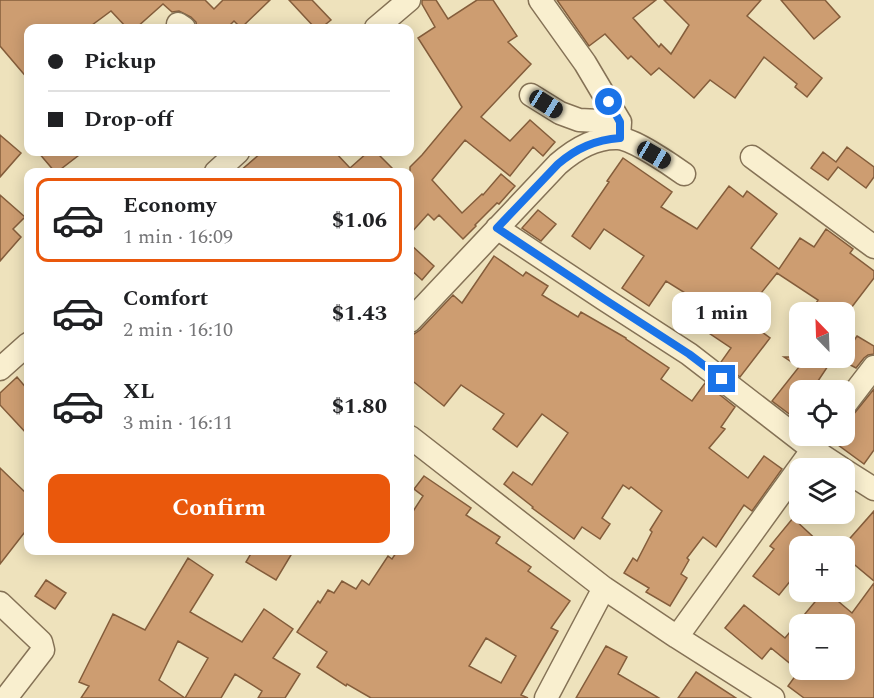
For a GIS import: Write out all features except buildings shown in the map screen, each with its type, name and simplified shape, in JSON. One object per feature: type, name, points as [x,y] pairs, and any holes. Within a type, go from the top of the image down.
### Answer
[{"type":"street","points":[[381,24],[409,0]]},
{"type":"street","points":[[540,0],[585,63],[620,130]]},
{"type":"street","points":[[531,95],[560,113],[620,130],[684,174]]},
{"type":"street","points":[[414,317],[569,154],[584,146],[604,140],[620,130]]},
{"type":"street","points":[[220,168],[234,156]]},
{"type":"street","points":[[752,157],[874,247]]},
{"type":"street","points":[[497,228],[789,423]]},
{"type":"street","points":[[0,369],[24,348]]},
{"type":"street","points":[[855,392],[874,367]]},
{"type":"street","points":[[414,440],[604,588],[773,698]]},
{"type":"street","points":[[677,637],[814,446]]},
{"type":"street","points":[[821,446],[832,458]]},
{"type":"street","points":[[855,477],[874,489]]},
{"type":"street","points":[[546,698],[604,588]]},
{"type":"street","points":[[0,603],[41,642],[43,650],[6,698]]},
{"type":"route","points":[[609,102],[620,122],[620,138],[584,146],[569,154],[497,228],[689,354],[722,379]]}]
